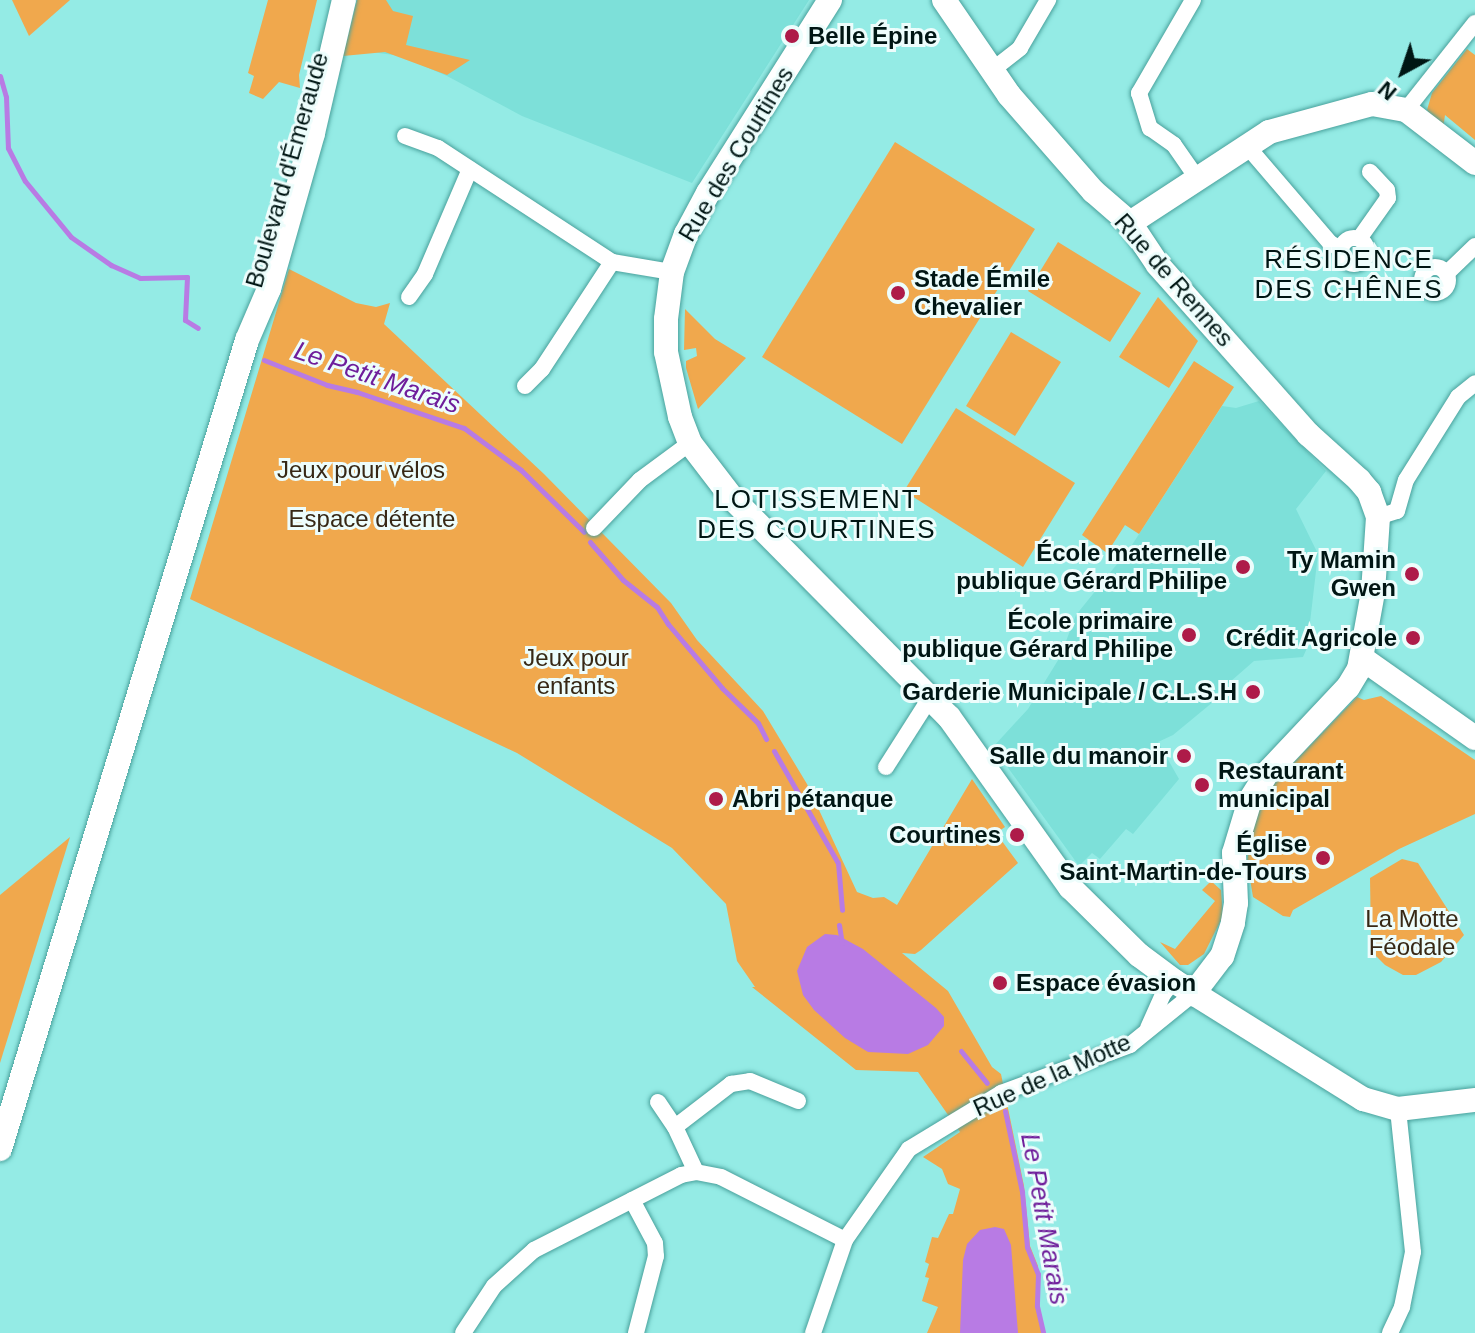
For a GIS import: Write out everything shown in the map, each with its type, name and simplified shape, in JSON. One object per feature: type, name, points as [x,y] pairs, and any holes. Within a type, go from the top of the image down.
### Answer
[{"type":"street","name":"Boulevard d'Émeraude","points":[[247,340],[247,316],[253,288],[289,170],[332,0]]},
{"type":"street","points":[[0,1149],[247,340],[269,289],[313,133],[344,0]]},
{"type":"street","name":"Rue des Courtines","points":[[830,0],[708,193],[686,234],[672,272],[666,319],[666,352],[680,417],[690,443],[733,499],[930,698],[966,741],[1070,887],[1128,945],[1184,988],[1363,1099],[1398,1109]]},
{"type":"street","name":"Rue de Rennes","points":[[944,0],[991,71],[1067,163],[1103,202],[1130,223],[1158,265],[1308,434],[1359,480],[1369,492],[1378,517]]},
{"type":"street","points":[[991,71],[1020,48],[1048,0]]},
{"type":"street","points":[[1193,0],[1139,93],[1150,128],[1174,145],[1197,178]]},
{"type":"street","points":[[1406,110],[1475,23]]},
{"type":"street","points":[[1130,223],[1269,132],[1372,104],[1406,110],[1475,163]]},
{"type":"street","points":[[405,136],[419,138],[470,169],[612,262],[672,272]]},
{"type":"street","points":[[1247,146],[1330,243],[1341,249],[1343,258],[1349,263],[1362,263],[1367,247],[1359,239]]},
{"type":"street","points":[[409,297],[425,274],[470,169]]},
{"type":"street","points":[[1341,249],[1348,240],[1359,239],[1388,198],[1387,190],[1370,172]]},
{"type":"street","points":[[1447,273],[1475,246]]},
{"type":"street","points":[[525,386],[542,369],[612,262]]},
{"type":"street","points":[[1184,988],[1218,963],[1231,932],[1236,903],[1234,853],[1250,800],[1276,762],[1348,687],[1363,659],[1373,592],[1378,517],[1397,511],[1406,480],[1458,397],[1475,383]]},
{"type":"street","points":[[594,528],[640,480],[690,443]]},
{"type":"street","points":[[1363,659],[1475,738]]},
{"type":"street","points":[[886,767],[930,698]]},
{"type":"street","name":"Rue de la Motte","points":[[1148,1030],[1163,994],[1184,988]]},
{"type":"street","name":"Rue de la Motte","points":[[813,1333],[845,1240],[909,1149],[1001,1093],[1103,1058],[1130,1045],[1148,1030],[1184,988]]},
{"type":"street","points":[[675,1127],[711,1098],[740,1081],[768,1087],[798,1101]]},
{"type":"street","points":[[1390,1333],[1402,1307],[1413,1252],[1398,1109],[1475,1100]]},
{"type":"street","points":[[658,1102],[675,1127],[696,1172]]},
{"type":"street","points":[[463,1333],[478,1306],[512,1267],[559,1235],[681,1175],[696,1172],[721,1177],[845,1240]]},
{"type":"street","points":[[632,1200],[655,1243],[656,1256],[636,1333]]},
{"type":"shaded area","points":[[357,0],[809,0],[692,183],[522,116],[447,76],[401,56],[364,51],[362,54]]},
{"type":"shaded area","name":"École primaire publique Gérard Philipe","points":[[1259,401],[1326,471],[1296,509],[1318,554],[1307,648],[1303,657],[1254,661],[1215,695],[1213,702],[1173,735],[1158,742],[1179,779],[1133,834],[1126,829],[1100,859],[1092,853],[1079,866],[993,747],[1028,709],[1060,657],[1076,615],[1130,548],[1222,406],[1236,408]]},
{"type":"shaded area","points":[[825,934],[837,935],[863,949],[936,1008],[944,1017],[944,1026],[928,1045],[908,1054],[868,1052],[845,1038],[814,1010],[803,995],[797,971],[807,947]]},
{"type":"shaded area","points":[[1004,1229],[1011,1245],[1018,1333],[960,1333],[963,1260],[967,1244],[980,1230]]},
{"type":"green space","points":[[12,0],[70,0],[29,36]]},
{"type":"green space","points":[[268,0],[317,0],[299,75],[300,88],[279,82],[263,99],[249,93],[254,76],[248,73]]},
{"type":"green space","points":[[357,0],[386,0],[393,11],[413,16],[406,45],[470,60],[447,75],[385,52],[343,56]]},
{"type":"green space","points":[[1467,49],[1475,55],[1475,140],[1445,115],[1443,129],[1427,110],[1432,93]]},
{"type":"green space","name":"Stade Émile Chevalier","points":[[895,142],[1035,229],[902,444],[762,357]]},
{"type":"green space","points":[[1058,242],[1141,293],[1110,342],[1028,291]]},
{"type":"green space","name":"Espace détente","points":[[289,269],[356,303],[376,307],[390,303],[384,324],[544,474],[671,603],[697,640],[763,711],[807,784],[857,892],[873,898],[884,897],[897,905],[972,779],[1005,827],[996,833],[1018,863],[921,950],[915,954],[902,953],[948,991],[992,1067],[1001,1074],[1024,1186],[1030,1246],[1038,1266],[1038,1306],[1044,1333],[927,1333],[938,1307],[922,1301],[929,1278],[925,1277],[929,1264],[925,1262],[932,1237],[938,1238],[949,1214],[953,1214],[960,1189],[948,1184],[942,1169],[923,1157],[960,1132],[918,1072],[856,1070],[752,987],[755,987],[737,961],[726,904],[672,848],[517,753],[190,599]]},
{"type":"green space","points":[[1158,297],[1198,341],[1169,388],[1119,357]]},
{"type":"green space","points":[[685,309],[715,339],[746,358],[698,409],[686,368],[686,361],[697,356],[696,348],[684,350]]},
{"type":"green space","points":[[1011,332],[1061,362],[1015,436],[966,406]]},
{"type":"green space","points":[[1194,361],[1234,387],[1139,534],[1125,525],[1107,553],[1082,535]]},
{"type":"green space","points":[[956,408],[1075,483],[1023,567],[904,491]]},
{"type":"green space","points":[[1381,696],[1475,760],[1475,814],[1399,849],[1293,910],[1290,917],[1283,916],[1253,897],[1247,861],[1253,820],[1276,781],[1357,697],[1364,700]]},
{"type":"green space","points":[[70,837],[0,1063],[0,895]]},
{"type":"green space","name":"La Motte Féodale","points":[[1402,859],[1418,863],[1464,935],[1441,962],[1416,975],[1403,975],[1385,965],[1372,952],[1370,878]]},
{"type":"green space","points":[[1211,881],[1221,890],[1223,916],[1204,954],[1188,965],[1180,965],[1160,942],[1175,949],[1215,901],[1202,890]]},
{"type":"waterway","name":"Le Petit Marais","points":[[0,76],[6,97],[8,148],[25,181],[71,237],[111,265],[140,278],[187,277],[185,320],[198,328]]},
{"type":"waterway","name":"Le Petit Marais","points":[[264,360],[327,385],[464,428],[521,470],[584,532]]},
{"type":"waterway","name":"Le Petit Marais","points":[[590,542],[623,580],[657,607],[722,688],[758,723],[766,739]]},
{"type":"waterway","name":"Le Petit Marais","points":[[774,751],[838,863],[842,910]]},
{"type":"waterway","name":"Le Petit Marais","points":[[839,925],[842,943]]},
{"type":"waterway","name":"Le Petit Marais","points":[[961,1051],[987,1083]]},
{"type":"waterway","name":"Le Petit Marais","points":[[1005,1111],[1022,1192],[1027,1247],[1038,1274],[1037,1306],[1043,1333]]},
{"type":"place","name":"Belle Épine","points":[[792,36]]},
{"type":"place","name":"Stade Émile Chevalier","points":[[898,293]]},
{"type":"place","name":"École maternelle publique Gérard Philipe","points":[[1243,567]]},
{"type":"place","name":"Ty Mamin Gwen","points":[[1412,574]]},
{"type":"place","name":"École primaire publique Gérard Philipe","points":[[1189,635]]},
{"type":"place","name":"Crédit Agricole","points":[[1413,638]]},
{"type":"place","name":"Garderie Municipale / C.L.S.H","points":[[1253,692]]},
{"type":"place","name":"Salle du manoir","points":[[1184,756]]},
{"type":"place","name":"Restaurant municipal","points":[[1202,785]]},
{"type":"place","name":"Abri pétanque","points":[[716,799]]},
{"type":"place","name":"Courtines","points":[[1017,835]]},
{"type":"place","name":"Église Saint-Martin-de-Tours","points":[[1323,858]]},
{"type":"place","name":"Espace évasion","points":[[1000,983]]},
{"type":"district","name":"RÉSIDENCE DES CHÊNES","points":[[1349,275]]},
{"type":"district","name":"LOTISSEMENT DES COURTINES","points":[[817,515]]},
{"type":"park label","name":"Jeux pour vélos","points":[[361,470]]},
{"type":"park label","name":"Jeux pour enfants","points":[[576,672]]}]
